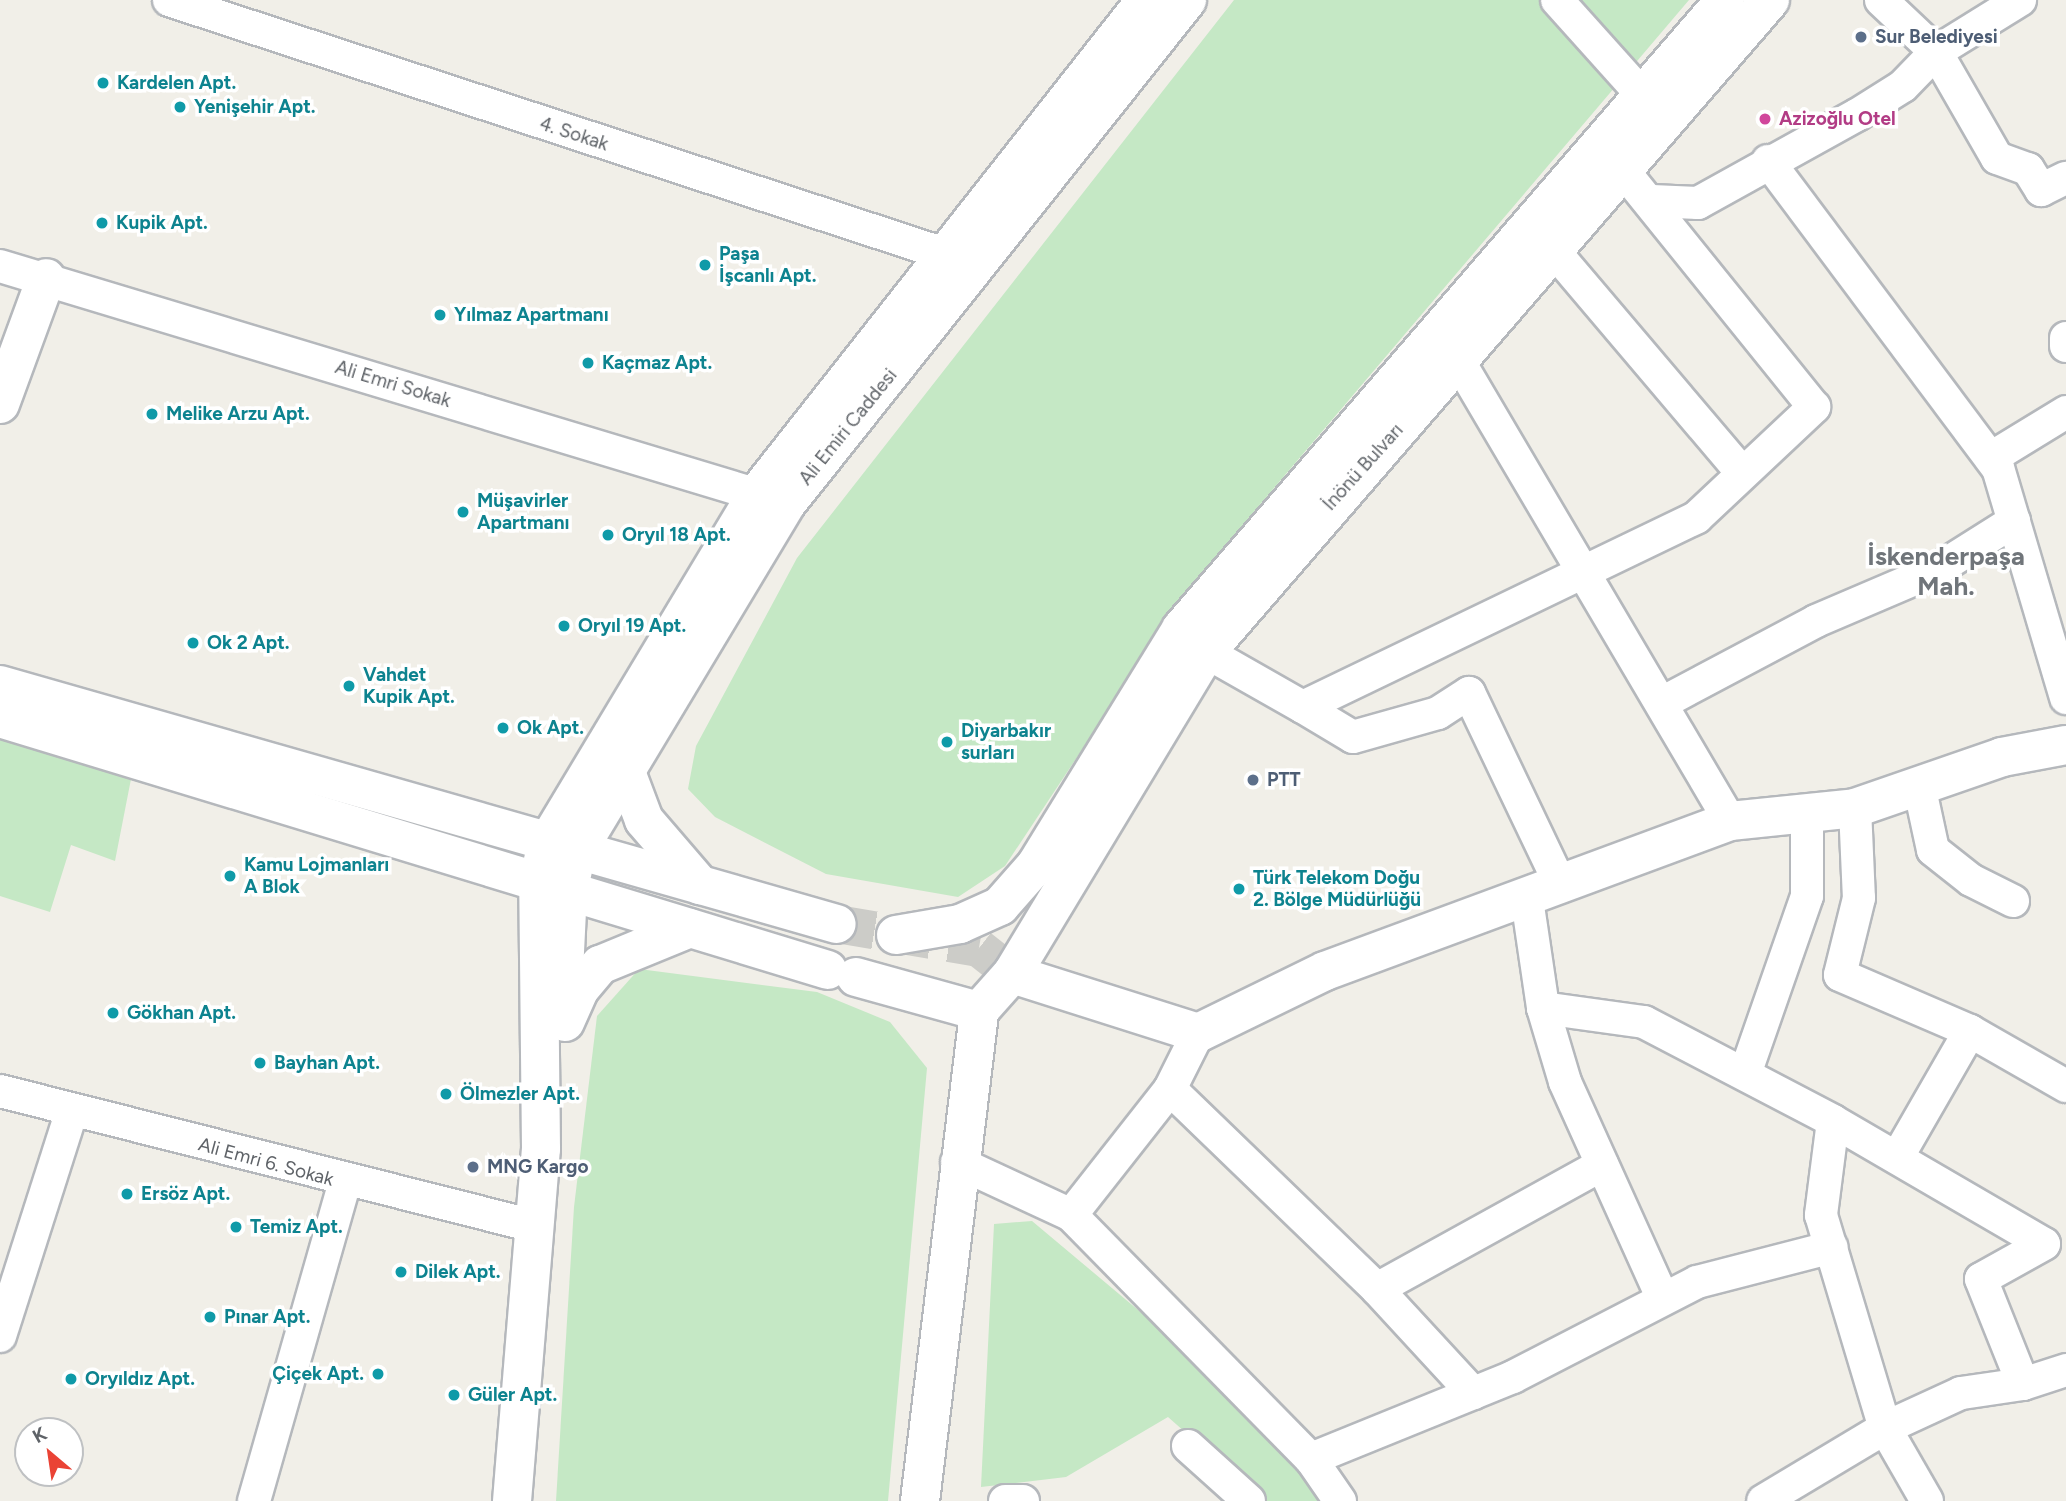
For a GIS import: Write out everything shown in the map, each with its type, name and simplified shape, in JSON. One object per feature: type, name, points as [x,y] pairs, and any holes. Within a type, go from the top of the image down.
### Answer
[{"type":"main road","points":[[963,260],[1146,0]]},
{"type":"main road","name":"Ali Emiri Caddesi","points":[[553,887],[562,847],[626,772],[771,499],[963,260],[1188,0]]},
{"type":"main road","points":[[896,935],[960,924],[1000,906],[1036,865],[1181,629],[1645,98],[1725,0]]},
{"type":"main road","name":"İnönü Bulvarı","points":[[979,1011],[1012,974],[1206,652],[1458,360],[1625,173],[1770,0]]},
{"type":"main road","points":[[0,404],[46,278]]},
{"type":"main road","points":[[562,847],[771,499]]},
{"type":"main road","points":[[0,685],[704,889],[837,924]]},
{"type":"main road","points":[[0,718],[553,887],[979,1011],[957,1162],[920,1501]]},
{"type":"main road","points":[[1012,974],[1198,1033],[1325,971],[1544,893],[1730,821],[1855,808],[2003,757],[2066,745]]},
{"type":"main road","points":[[626,772],[644,820],[704,889]]},
{"type":"main road","points":[[541,1149],[556,1113],[560,1034],[553,887]]},
{"type":"main road","points":[[512,1501],[541,1149],[553,887]]},
{"type":"main road","points":[[560,1034],[579,990],[600,965],[690,928]]},
{"type":"street","name":"4. Sokak","points":[[169,0],[963,260]]},
{"type":"street","points":[[1557,0],[1645,98]]},
{"type":"street","points":[[1881,0],[1936,52],[1997,158],[2028,169],[2041,190],[2066,178]]},
{"type":"street","points":[[1652,201],[1698,203],[1903,86],[1936,52],[2020,0]]},
{"type":"street","points":[[1768,161],[1990,458],[2014,521],[2066,698]]},
{"type":"street","points":[[1303,707],[1584,569],[1697,517],[1814,407],[1652,201],[1625,173]]},
{"type":"street","points":[[1554,251],[1742,473]]},
{"type":"street","name":"Ali Emri Sokak","points":[[0,265],[771,499]]},
{"type":"street","points":[[2066,338],[2066,346]]},
{"type":"street","points":[[1458,360],[1584,569],[1730,821]]},
{"type":"street","points":[[1990,458],[2066,412]]},
{"type":"street","points":[[1662,703],[1816,621],[1938,569],[2014,521]]},
{"type":"street","points":[[1206,652],[1353,737],[1438,713],[1469,693],[1544,893],[1543,1008],[1565,1082],[1663,1299]]},
{"type":"street","points":[[1919,785],[1933,850],[1971,880],[2013,901]]},
{"type":"street","points":[[1855,808],[1859,898],[1840,975],[1969,1031],[2066,1086]]},
{"type":"street","points":[[1745,1074],[1807,896],[1807,813]]},
{"type":"street","points":[[1543,1008],[1644,1022],[1833,1121],[2044,1244],[1982,1279],[2023,1384]]},
{"type":"street","points":[[1897,1158],[1969,1031]]},
{"type":"street","points":[[1071,1215],[1170,1089],[1198,1033]]},
{"type":"street","points":[[1170,1089],[1377,1289],[1473,1393]]},
{"type":"street","name":"Ali Emri 6. Sokak","points":[[0,1091],[345,1182],[534,1226]]},
{"type":"street","points":[[0,1336],[72,1111]]},
{"type":"street","points":[[1833,1121],[1821,1215],[1885,1429],[1927,1501]]},
{"type":"street","points":[[957,1162],[1071,1215],[1311,1459],[1340,1501]]},
{"type":"street","points":[[1377,1289],[1602,1165]]},
{"type":"street","points":[[254,1501],[345,1182]]},
{"type":"street","points":[[1311,1459],[1473,1393],[1697,1282],[1832,1247]]},
{"type":"street","points":[[1763,1501],[1809,1488],[1885,1429],[1961,1392],[2023,1384],[2066,1370]]},
{"type":"street","points":[[1188,1446],[1249,1501]]},
{"type":"street","points":[[1005,1501],[1023,1501]]},
{"type":"green space","points":[[1234,0],[1689,0],[1189,588],[1005,866],[958,897],[826,874],[715,817],[688,789],[696,746],[797,558]]},
{"type":"green space","points":[[0,734],[131,779],[115,861],[71,845],[50,912],[0,896]]},
{"type":"green space","points":[[639,969],[817,992],[890,1022],[927,1068],[888,1501],[556,1501],[574,1207],[597,1016]]},
{"type":"green space","points":[[1032,1221],[1193,1356],[1305,1470],[1327,1501],[1263,1501],[1168,1417],[1066,1477],[981,1487],[994,1224]]},
{"type":"tunnel","points":[[837,924],[979,948],[1012,974]]},
{"type":"place","name":"Sur Belediyesi","points":[[1861,37]]},
{"type":"place","name":"Kardelen Apt.","points":[[103,83]]},
{"type":"place","name":"Yenişehir Apt.","points":[[180,107]]},
{"type":"place","name":"Azizoğlu Otel","points":[[1765,119]]},
{"type":"place","name":"Kupik Apt.","points":[[102,223]]},
{"type":"place","name":"Paşa İşcanlı Apt.","points":[[705,265]]},
{"type":"place","name":"Yılmaz Apartmanı","points":[[440,315]]},
{"type":"place","name":"Kaçmaz Apt.","points":[[588,363]]},
{"type":"place","name":"Melike Arzu Apt.","points":[[152,414]]},
{"type":"place","name":"Müşavirler Apartmanı","points":[[463,512]]},
{"type":"place","name":"Oryıl 18 Apt.","points":[[608,535]]},
{"type":"place","name":"Oryıl 19 Apt.","points":[[564,626]]},
{"type":"place","name":"Ok 2 Apt.","points":[[193,643]]},
{"type":"place","name":"Vahdet Kupik Apt.","points":[[349,686]]},
{"type":"place","name":"Ok Apt.","points":[[503,728]]},
{"type":"place","name":"Diyarbakır surları","points":[[947,742]]},
{"type":"place","name":"PTT","points":[[1253,780]]},
{"type":"place","name":"Kamu Lojmanları A Blok","points":[[230,876]]},
{"type":"place","name":"Türk Telekom Doğu 2. Bölge Müdürlüğü","points":[[1239,889]]},
{"type":"place","name":"Gökhan Apt.","points":[[113,1013]]},
{"type":"place","name":"Bayhan Apt.","points":[[260,1063]]},
{"type":"place","name":"Ölmezler Apt.","points":[[446,1094]]},
{"type":"place","name":"MNG Kargo","points":[[473,1167]]},
{"type":"place","name":"Ersöz Apt.","points":[[127,1194]]},
{"type":"place","name":"Temiz Apt.","points":[[236,1227]]},
{"type":"place","name":"Dilek Apt.","points":[[401,1272]]},
{"type":"place","name":"Pınar Apt.","points":[[210,1317]]},
{"type":"place","name":"Çiçek Apt.","points":[[378,1374]]},
{"type":"place","name":"Oryıldız Apt.","points":[[71,1379]]},
{"type":"place","name":"Güler Apt.","points":[[454,1395]]},
{"type":"district","name":"İskenderpaşa Mah.","points":[[1946,572]]}]
